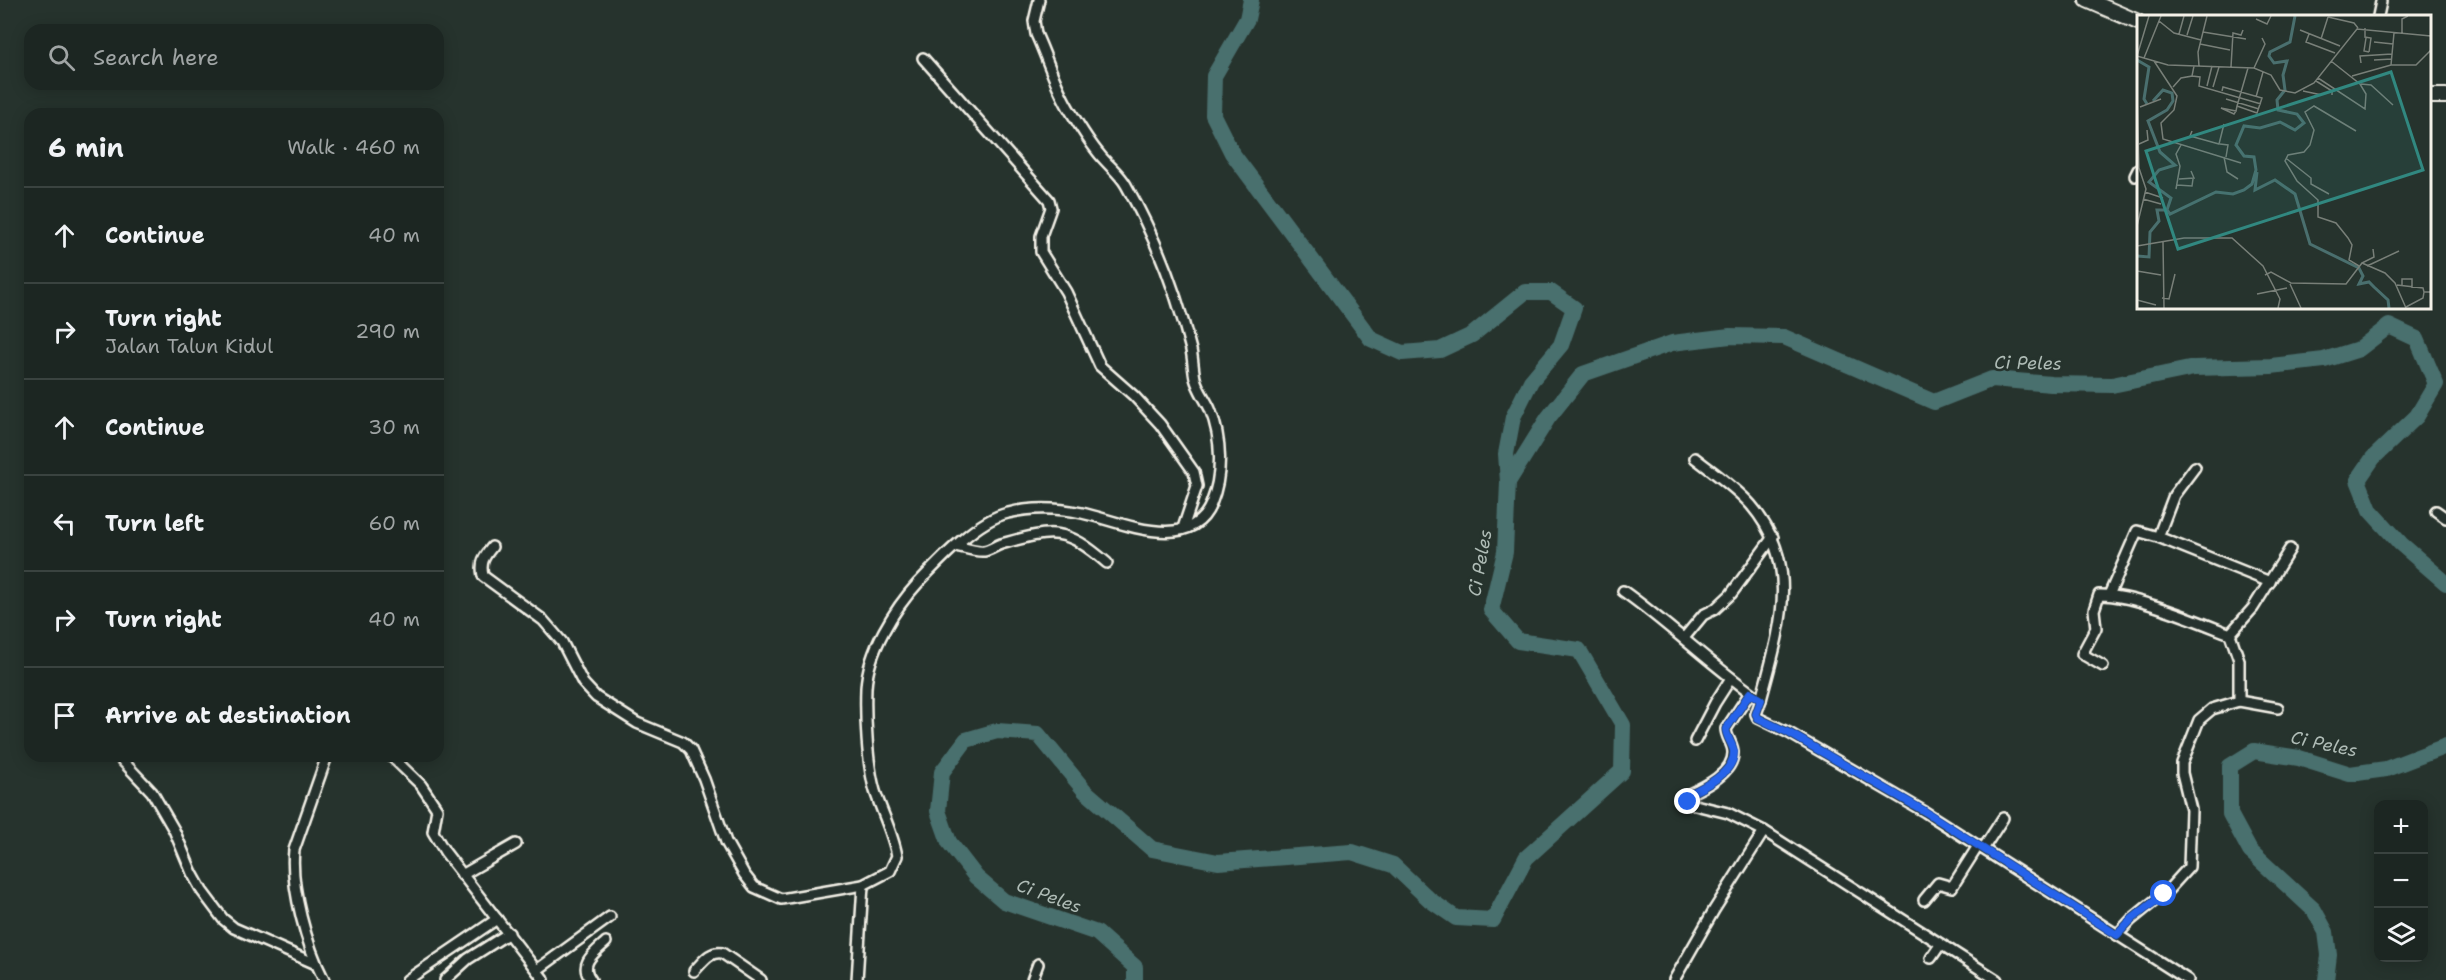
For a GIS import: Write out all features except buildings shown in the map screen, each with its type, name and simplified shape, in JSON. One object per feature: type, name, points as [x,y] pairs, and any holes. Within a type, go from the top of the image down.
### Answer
[{"type":"street","points":[[492,547],[483,559],[481,566],[483,576],[543,620],[562,642],[583,683],[596,697],[617,712],[683,742],[691,750],[711,796],[726,842],[750,884],[781,899],[863,885],[890,871],[897,856],[871,774],[866,704],[871,659],[903,600],[944,555],[975,531],[1005,513],[1053,509],[1081,513],[1155,532],[1183,528],[1203,519],[1217,484],[1220,462],[1218,438],[1210,409],[1200,394],[1195,378],[1192,352],[1155,243],[1124,181],[1097,152],[1069,110],[1036,34],[1034,21],[1039,0]]},
{"type":"street","points":[[2087,0],[2137,20]]},
{"type":"street","points":[[2378,15],[2381,2]]},
{"type":"street","points":[[923,58],[1049,200],[1051,208],[1041,236],[1041,252],[1066,292],[1100,366],[1134,396],[1160,424],[1194,472],[1197,486],[1183,528]]},
{"type":"street","points":[[1695,458],[1751,505],[1773,537],[1779,553],[1783,593],[1779,623],[1756,714],[1869,779],[2188,980]]},
{"type":"street","points":[[2158,537],[2174,495],[2195,467]]},
{"type":"street","points":[[2436,511],[2446,518]]},
{"type":"street","points":[[2109,595],[2136,532],[2158,537],[2270,582]]},
{"type":"street","points":[[956,546],[986,551],[998,545],[1053,533],[1068,535],[1079,540],[1107,563]]},
{"type":"street","points":[[1684,638],[1703,615],[1715,609],[1731,594],[1773,537]]},
{"type":"street","points":[[2230,634],[2253,608],[2290,549]]},
{"type":"street","points":[[1623,591],[1761,700]]},
{"type":"street","points":[[2103,666],[2084,657],[2082,651],[2096,628],[2094,610],[2097,597],[2109,595],[2176,613],[2230,634],[2239,660],[2239,701]]},
{"type":"street","points":[[1695,741],[1731,678]]},
{"type":"street","points":[[1750,693],[1726,729],[1734,752],[1731,763],[1720,775],[1689,794],[1687,799],[1691,804],[1728,813],[1764,831],[1997,980]]},
{"type":"street","points":[[2117,935],[2188,869],[2191,810],[2182,773],[2182,763],[2199,720],[2212,709],[2239,701],[2278,708]]},
{"type":"street","points":[[124,762],[152,792],[174,830],[192,873],[223,919],[234,928],[315,964]]},
{"type":"street","points":[[324,980],[315,964],[295,888],[293,864],[297,842],[325,762]]},
{"type":"street","points":[[397,762],[421,785],[437,809],[433,832],[462,875],[544,980]]},
{"type":"street","points":[[1924,900],[1938,883],[1952,887],[2003,818]]},
{"type":"street","points":[[1674,980],[1714,910],[1764,831]]},
{"type":"street","points":[[462,875],[516,844]]},
{"type":"street","points":[[856,980],[863,885]]},
{"type":"street","points":[[537,970],[610,917]]},
{"type":"street","points":[[407,980],[497,919]]},
{"type":"street","points":[[445,980],[468,959],[508,933]]},
{"type":"street","points":[[591,980],[587,975],[586,964],[588,959],[606,942]]},
{"type":"street","points":[[1931,958],[1940,945]]},
{"type":"street","points":[[694,971],[710,954],[716,952],[722,953],[761,980]]},
{"type":"street","points":[[1032,980],[1038,964]]},
{"type":"waterway","points":[[1251,0],[1247,19],[1214,76],[1213,115],[1232,153],[1371,339],[1402,353],[1440,350],[1472,335],[1525,292],[1551,292],[1574,308],[1561,345],[1531,381],[1513,417],[1506,454],[1508,482]]},
{"type":"waterway","name":"Ci Peles","points":[[1135,980],[1135,967],[1097,933],[1004,901],[976,877],[949,842],[938,811],[942,772],[966,740],[997,731],[1038,734],[1085,791],[1152,849],[1218,862],[1352,852],[1393,865],[1430,900],[1456,918],[1493,920],[1526,858],[1622,771],[1623,725],[1579,650],[1518,641],[1491,610],[1505,552],[1508,482],[1548,418],[1583,374],[1672,343],[1730,336],[1784,337],[1934,402],[1992,379],[2051,384],[2112,385],[2194,368],[2271,366],[2324,360],[2359,349],[2389,326],[2417,339],[2436,384],[2417,416],[2373,458],[2358,480],[2370,510],[2401,544],[2446,583]]},
{"type":"waterway","name":"Ci Peles","points":[[2326,980],[2329,955],[2326,932],[2314,910],[2250,851],[2230,814],[2230,766],[2254,751],[2299,758],[2350,774],[2386,769],[2446,746]]},
{"type":"route","points":[[1688,802],[1689,794],[1720,775],[1731,763],[1734,752],[1725,733],[1726,729],[1750,693],[1761,700],[1756,714],[1758,718],[1789,733],[1926,812],[2117,935],[2131,920],[2164,894]]}]
